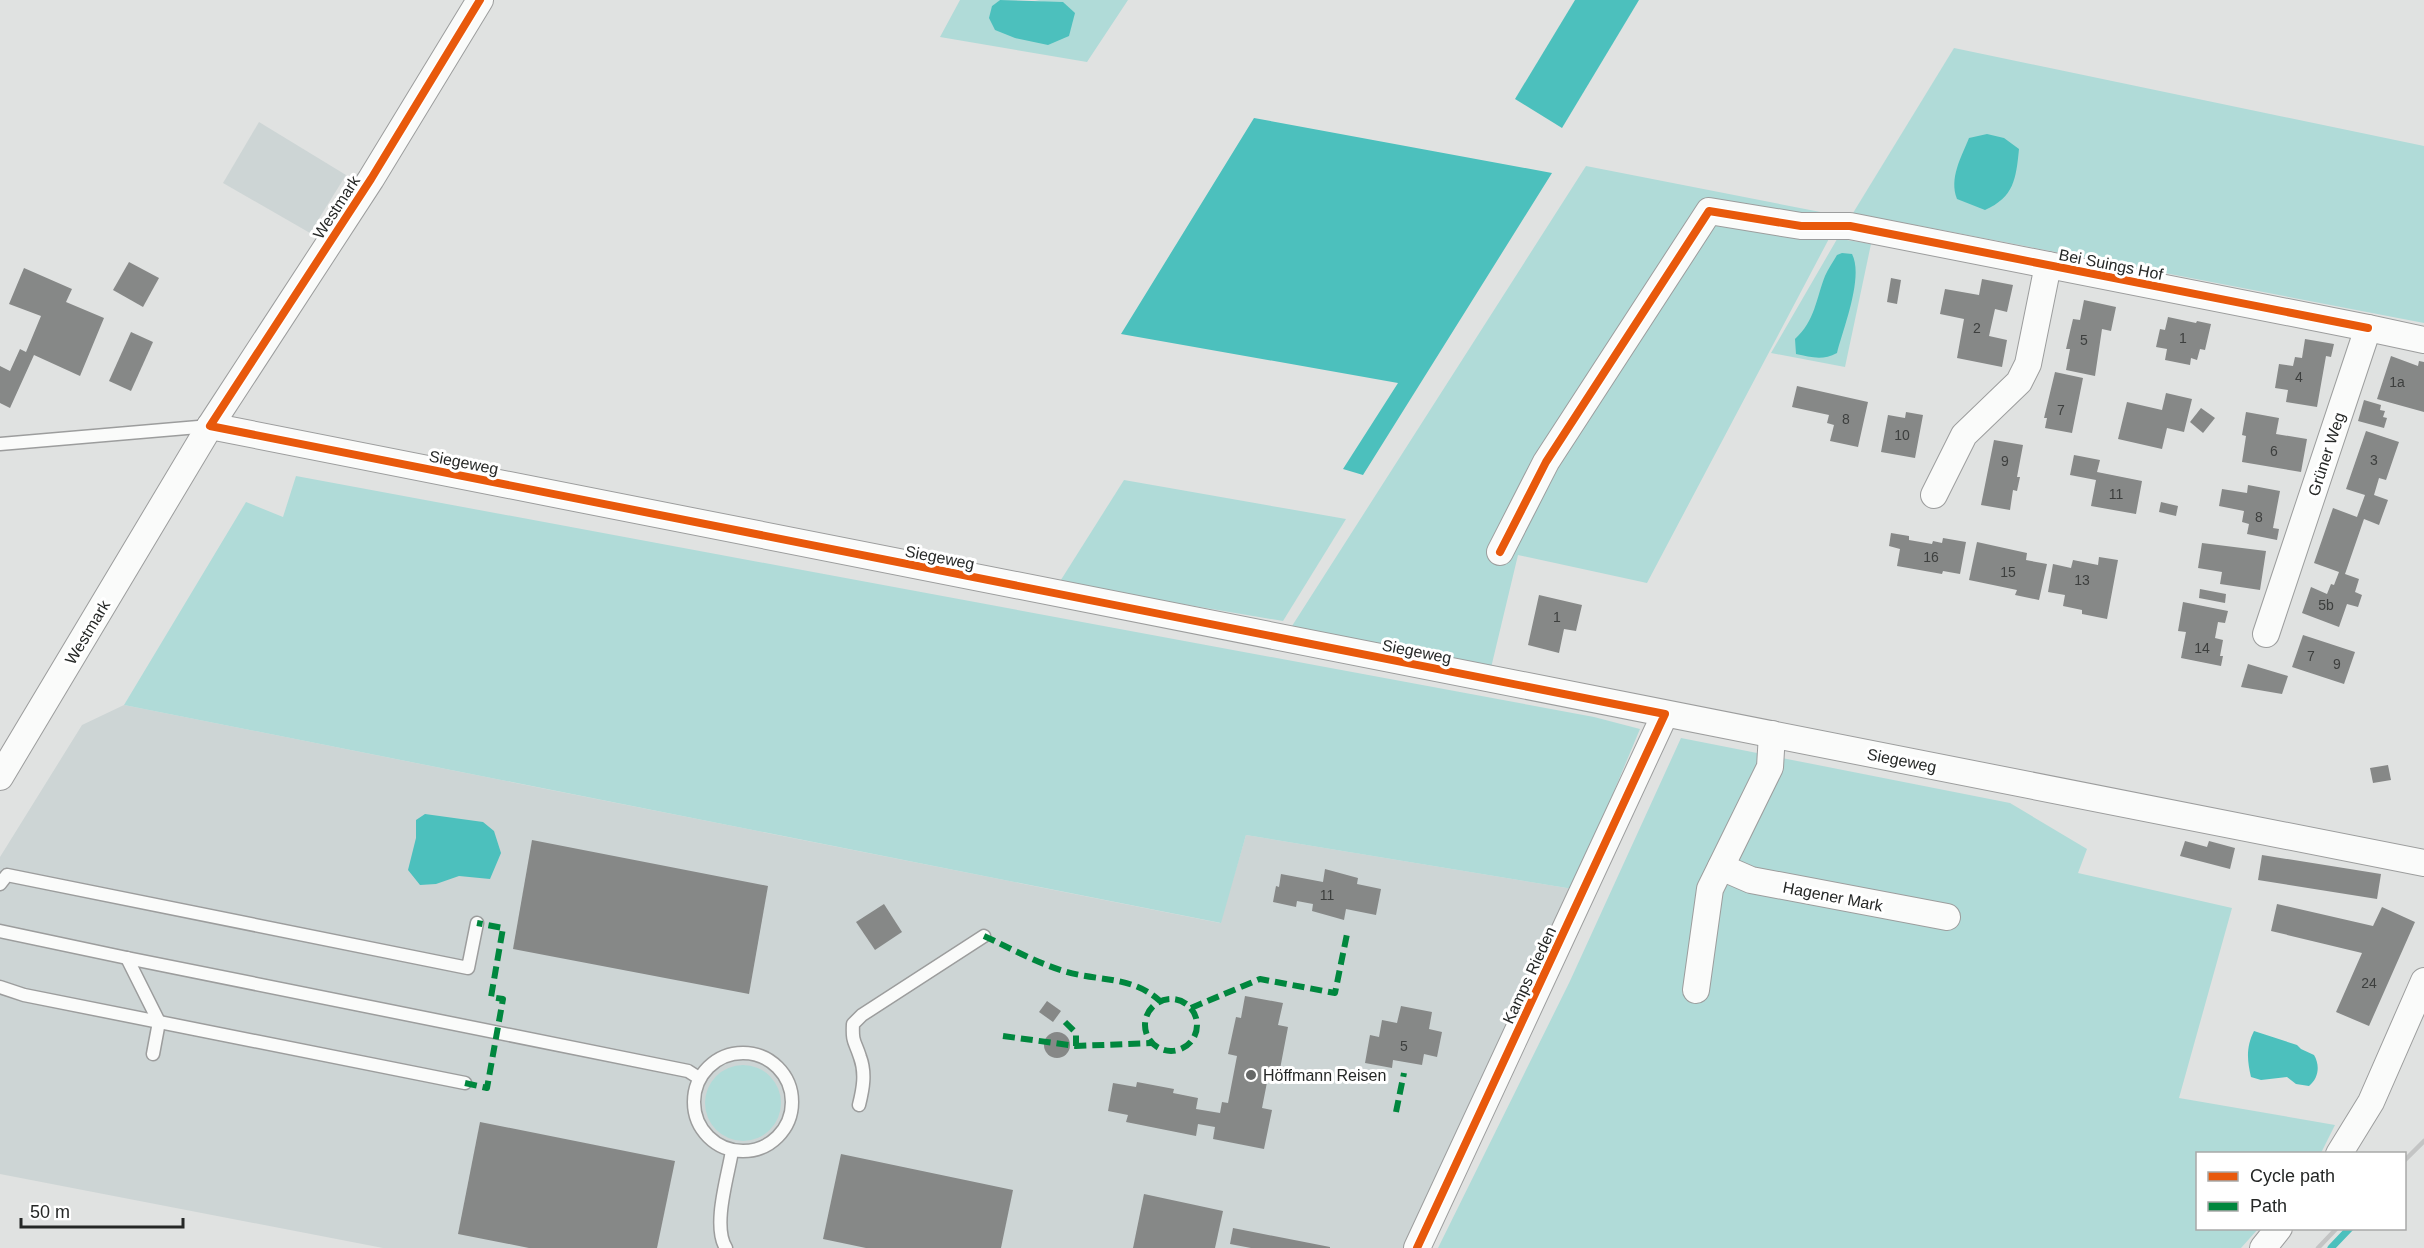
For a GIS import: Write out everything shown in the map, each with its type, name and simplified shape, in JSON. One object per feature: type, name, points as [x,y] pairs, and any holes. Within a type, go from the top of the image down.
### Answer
[{"type":"street","name":"Westmark","points":[[0,777],[210,426],[371,179],[480,0]]},
{"type":"street","name":"Bei Suings Hof","points":[[1500,552],[1546,462],[1709,211],[1801,226],[1850,226],[2368,328]]},
{"type":"street","name":"Bei Suings Hof","points":[[1934,495],[1964,435],[2019,382],[2028,364],[2048,265]]},
{"type":"street","points":[[2368,328],[2424,340]]},
{"type":"street","name":"Grüner Weg","points":[[2266,634],[2368,328]]},
{"type":"street","name":"Siegeweg","points":[[210,426],[2424,863]]},
{"type":"street","name":"Kamps Rieden","points":[[1417,1248],[1665,714]]},
{"type":"street","points":[[1696,990],[1710,889],[1770,767],[1772,734]]},
{"type":"street","name":"Hagener Mark","points":[[1721,867],[1751,880],[1947,917]]},
{"type":"street","points":[[2340,1152],[2371,1102],[2424,981]]},
{"type":"street","points":[[2263,1248],[2277,1230]]},
{"type":"lane","name":"Siegeweg","points":[[0,444],[210,426]]},
{"type":"lane","points":[[0,884],[6,875],[468,968],[477,923]]},
{"type":"lane","points":[[0,931],[688,1071],[699,1077]]},
{"type":"lane","points":[[859,1105],[864,1081],[860,1057],[852,1041],[853,1024],[984,936]]},
{"type":"lane","points":[[127,958],[159,1022],[153,1054]]},
{"type":"lane","points":[[0,987],[24,995],[465,1083]]},
{"type":"lane","points":[[738,1053],[763,1056],[783,1072],[793,1096],[790,1119],[777,1139],[756,1151],[732,1151],[712,1142],[698,1124],[693,1103],[699,1077],[714,1062],[738,1053]]},
{"type":"lane","points":[[726,1248],[721,1240],[720,1217],[732,1151]]},
{"type":"shaded area","points":[[960,0],[1000,0],[992,6],[1063,2],[1035,0],[1128,0],[1087,62],[940,37]]},
{"type":"shaded area","points":[[1954,48],[2424,146],[2424,323],[1853,213]]},
{"type":"shaded area","points":[[259,122],[346,175],[310,233],[223,183]]},
{"type":"shaded area","points":[[1586,166],[1841,216],[1647,583],[1518,555],[1490,672],[1292,626]]},
{"type":"shaded area","points":[[1840,234],[1847,240],[1871,244],[1845,367],[1771,353]]},
{"type":"shaded area","points":[[296,476],[1594,717],[1640,729],[1573,889],[1246,835],[1221,923],[124,705],[246,502],[283,517]]},
{"type":"shaded area","points":[[1124,480],[1346,519],[1283,621],[1059,583]]},
{"type":"shaded area","points":[[124,705],[1220,923],[1246,835],[1573,889],[1407,1248],[383,1248],[0,1174],[0,857],[82,725]]},
{"type":"shaded area","points":[[1681,738],[2010,803],[2087,849],[2078,873],[2232,908],[2179,1098],[2335,1125],[2322,1152],[2196,1152],[2196,1230],[2257,1230],[2241,1248],[1438,1248],[1570,981]]},
{"type":"shaded area","points":[[743,1065],[758,1068],[770,1076],[778,1088],[781,1103],[778,1118],[770,1130],[758,1138],[743,1141],[728,1138],[716,1130],[708,1118],[705,1103],[708,1088],[716,1076],[728,1068]]},
{"type":"water","points":[[1000,0],[1063,2],[1075,13],[1069,36],[1048,45],[1015,38],[995,30],[989,18],[992,6]]},
{"type":"water","points":[[1575,0],[1639,0],[1562,128],[1515,99]]},
{"type":"water","points":[[1254,118],[1552,173],[1363,475],[1343,469],[1398,383],[1121,334]]},
{"type":"water","points":[[1987,134],[2004,138],[2019,149],[2012,186],[2002,199],[1985,210],[1957,199],[1954,183],[1957,168],[1969,138]]},
{"type":"water","points":[[1852,254],[1856,276],[1837,353],[1821,358],[1796,354],[1795,339],[1811,317],[1825,276],[1837,255]]},
{"type":"water","points":[[425,814],[483,822],[494,831],[501,853],[490,879],[459,876],[436,884],[420,885],[408,870],[416,838],[416,820]]},
{"type":"water","points":[[2254,1031],[2297,1045],[2314,1055],[2318,1071],[2312,1083],[2309,1086],[2296,1084],[2287,1077],[2261,1080],[2251,1077],[2248,1054]]},
{"type":"building","points":[[129,262],[159,278],[143,307],[113,290]]},
{"type":"building","points":[[24,268],[72,289],[66,302],[104,318],[80,376],[34,355],[10,408],[0,403],[0,366],[10,371],[20,349],[26,352],[41,316],[9,304]]},
{"type":"building","points":[[1891,278],[1901,280],[1897,304],[1887,302]]},
{"type":"building","points":[[1982,279],[2013,285],[2007,312],[1995,309],[1989,336],[2007,340],[2002,367],[1957,358],[1964,319],[1940,314],[1945,289],[1979,295]]},
{"type":"building","points":[[2084,300],[2116,307],[2111,331],[2102,329],[2095,376],[2066,370],[2070,349],[2066,349],[2073,319],[2080,320]]},
{"type":"building","points":[[2168,317],[2211,324],[2205,350],[2200,349],[2197,360],[2191,358],[2190,365],[2165,360],[2167,349],[2156,347],[2160,329],[2165,330]]},
{"type":"building","points":[[131,332],[153,342],[131,391],[109,381]]},
{"type":"building","points":[[2305,339],[2334,344],[2331,357],[2326,356],[2317,407],[2286,402],[2288,390],[2275,388],[2279,364],[2293,366],[2295,357],[2302,358]]},
{"type":"building","points":[[2391,356],[2418,366],[2419,361],[2424,362],[2424,412],[2377,399]]},
{"type":"building","points":[[2055,372],[2083,378],[2072,433],[2045,428],[2047,418],[2044,418]]},
{"type":"building","points":[[1797,386],[1868,402],[1858,447],[1830,441],[1834,425],[1827,423],[1829,415],[1792,407]]},
{"type":"building","points":[[2166,393],[2192,399],[2184,432],[2167,428],[2162,449],[2118,439],[2127,402],[2162,410]]},
{"type":"building","points":[[2364,400],[2381,405],[2380,410],[2385,411],[2383,417],[2387,418],[2384,428],[2358,421]]},
{"type":"building","points":[[2201,408],[2215,418],[2203,433],[2190,422]]},
{"type":"building","points":[[1906,412],[1923,415],[1915,458],[1881,452],[1888,415],[1905,418]]},
{"type":"building","points":[[2246,412],[2279,418],[2276,434],[2307,439],[2301,472],[2242,462],[2246,436],[2242,435]]},
{"type":"building","points":[[2366,431],[2399,442],[2386,480],[2379,478],[2374,495],[2388,500],[2379,525],[2364,519],[2345,574],[2359,579],[2355,592],[2362,595],[2358,607],[2347,604],[2339,627],[2302,613],[2311,587],[2327,594],[2331,584],[2334,585],[2339,572],[2314,563],[2333,508],[2357,517],[2365,495],[2346,489]]},
{"type":"building","points":[[1994,440],[2023,445],[2017,477],[2020,477],[2017,491],[2013,490],[2010,510],[1981,505]]},
{"type":"building","points":[[2074,455],[2100,460],[2097,472],[2142,481],[2136,514],[2091,506],[2096,480],[2070,475]]},
{"type":"building","points":[[2248,485],[2280,491],[2273,528],[2279,529],[2277,540],[2247,534],[2249,524],[2242,522],[2244,511],[2219,506],[2222,489],[2247,493]]},
{"type":"building","points":[[2161,502],[2178,506],[2176,516],[2159,512]]},
{"type":"building","points":[[1891,533],[1909,536],[1909,540],[1932,544],[1933,541],[1942,543],[1943,538],[1966,542],[1960,574],[1943,571],[1942,574],[1897,566],[1900,549],[1889,546]]},
{"type":"building","points":[[1977,542],[2027,553],[2026,560],[2047,564],[2039,600],[2015,595],[2017,590],[1969,580]]},
{"type":"building","points":[[2202,543],[2266,551],[2260,590],[2220,584],[2222,572],[2198,568]]},
{"type":"building","points":[[2099,557],[2118,560],[2107,619],[2082,614],[2082,610],[2063,606],[2065,595],[2048,592],[2053,564],[2071,568],[2073,560],[2098,565]]},
{"type":"building","points":[[2200,589],[2226,594],[2225,603],[2199,598]]},
{"type":"building","points":[[1539,595],[1582,605],[1576,631],[1564,629],[1559,653],[1528,645]]},
{"type":"building","points":[[2183,602],[2228,611],[2225,623],[2218,622],[2215,638],[2223,640],[2221,666],[2181,658],[2186,632],[2178,631]]},
{"type":"building","points":[[2303,635],[2355,652],[2344,684],[2292,667]]},
{"type":"building","points":[[2248,664],[2288,676],[2282,694],[2241,687]]},
{"type":"building","points":[[2388,765],[2391,780],[2373,783],[2370,768]]},
{"type":"building","points":[[532,840],[768,886],[749,994],[513,949]]},
{"type":"building","points":[[2185,841],[2207,847],[2209,841],[2235,848],[2230,869],[2180,856]]},
{"type":"building","points":[[2262,855],[2381,874],[2377,899],[2258,880]]},
{"type":"building","points":[[1325,869],[1358,878],[1357,884],[1381,889],[1376,915],[1346,909],[1344,920],[1312,911],[1313,904],[1297,901],[1296,907],[1273,902],[1281,874],[1323,882]]},
{"type":"building","points":[[884,904],[902,932],[875,950],[856,922]]},
{"type":"building","points":[[2277,904],[2373,926],[2382,907],[2415,922],[2369,1026],[2336,1012],[2362,953],[2271,931]]},
{"type":"building","name":"Höffmann Reisen","points":[[1245,996],[1283,1003],[1278,1025],[1288,1027],[1280,1069],[1270,1067],[1262,1108],[1272,1110],[1264,1149],[1213,1139],[1215,1127],[1198,1124],[1196,1136],[1126,1122],[1128,1115],[1108,1111],[1113,1083],[1136,1087],[1137,1082],[1174,1089],[1173,1093],[1198,1098],[1196,1109],[1220,1113],[1222,1102],[1228,1103],[1237,1056],[1228,1054],[1236,1017],[1241,1018]]},
{"type":"building","points":[[1047,1001],[1061,1011],[1053,1022],[1039,1012]]},
{"type":"building","points":[[1401,1006],[1432,1012],[1429,1029],[1442,1032],[1437,1057],[1424,1054],[1422,1065],[1393,1060],[1392,1068],[1365,1063],[1370,1035],[1379,1037],[1382,1020],[1397,1023]]},
{"type":"building","points":[[1057,1032],[1066,1036],[1070,1045],[1066,1054],[1057,1058],[1048,1054],[1044,1045],[1048,1036]]},
{"type":"building","points":[[480,1122],[675,1161],[657,1248],[529,1248],[458,1234]]},
{"type":"building","points":[[841,1154],[1013,1190],[1001,1248],[866,1248],[823,1239]]},
{"type":"building","points":[[1144,1194],[1223,1211],[1215,1248],[1133,1248]]},
{"type":"building","points":[[1233,1228],[1330,1248],[1251,1248],[1230,1244]]},
{"type":"waterway","points":[[2331,1248],[2348,1230]]},
{"type":"railway","points":[[2406,1159],[2424,1141]]},
{"type":"railway","points":[[2318,1248],[2335,1230]]},
{"type":"marked path","points":[[465,1083],[487,1088],[503,999],[491,997],[503,928],[477,923]]},
{"type":"marked path","points":[[1191,1008],[1260,979],[1335,993],[1347,934]]},
{"type":"marked path","points":[[984,936],[1054,968],[1126,983],[1138,987],[1160,1001]]},
{"type":"marked path","points":[[1166,999],[1176,999],[1185,1003],[1193,1011],[1197,1025],[1193,1039],[1185,1047],[1176,1051],[1166,1051],[1157,1047],[1149,1039],[1145,1030],[1145,1020],[1149,1011],[1157,1003],[1166,999]]},
{"type":"marked path","points":[[1065,1022],[1076,1033],[1076,1046]]},
{"type":"marked path","points":[[1003,1036],[1076,1046],[1152,1043]]},
{"type":"marked path","points":[[1396,1112],[1404,1073]]},
{"type":"cycle path","points":[[480,0],[371,179],[210,426],[1665,714],[1417,1248]]},
{"type":"cycle path","points":[[1500,552],[1546,462],[1709,211],[1801,226],[1850,226],[2368,328]]},
{"type":"place","name":"Höffmann Reisen","points":[[1251,1075]]}]
